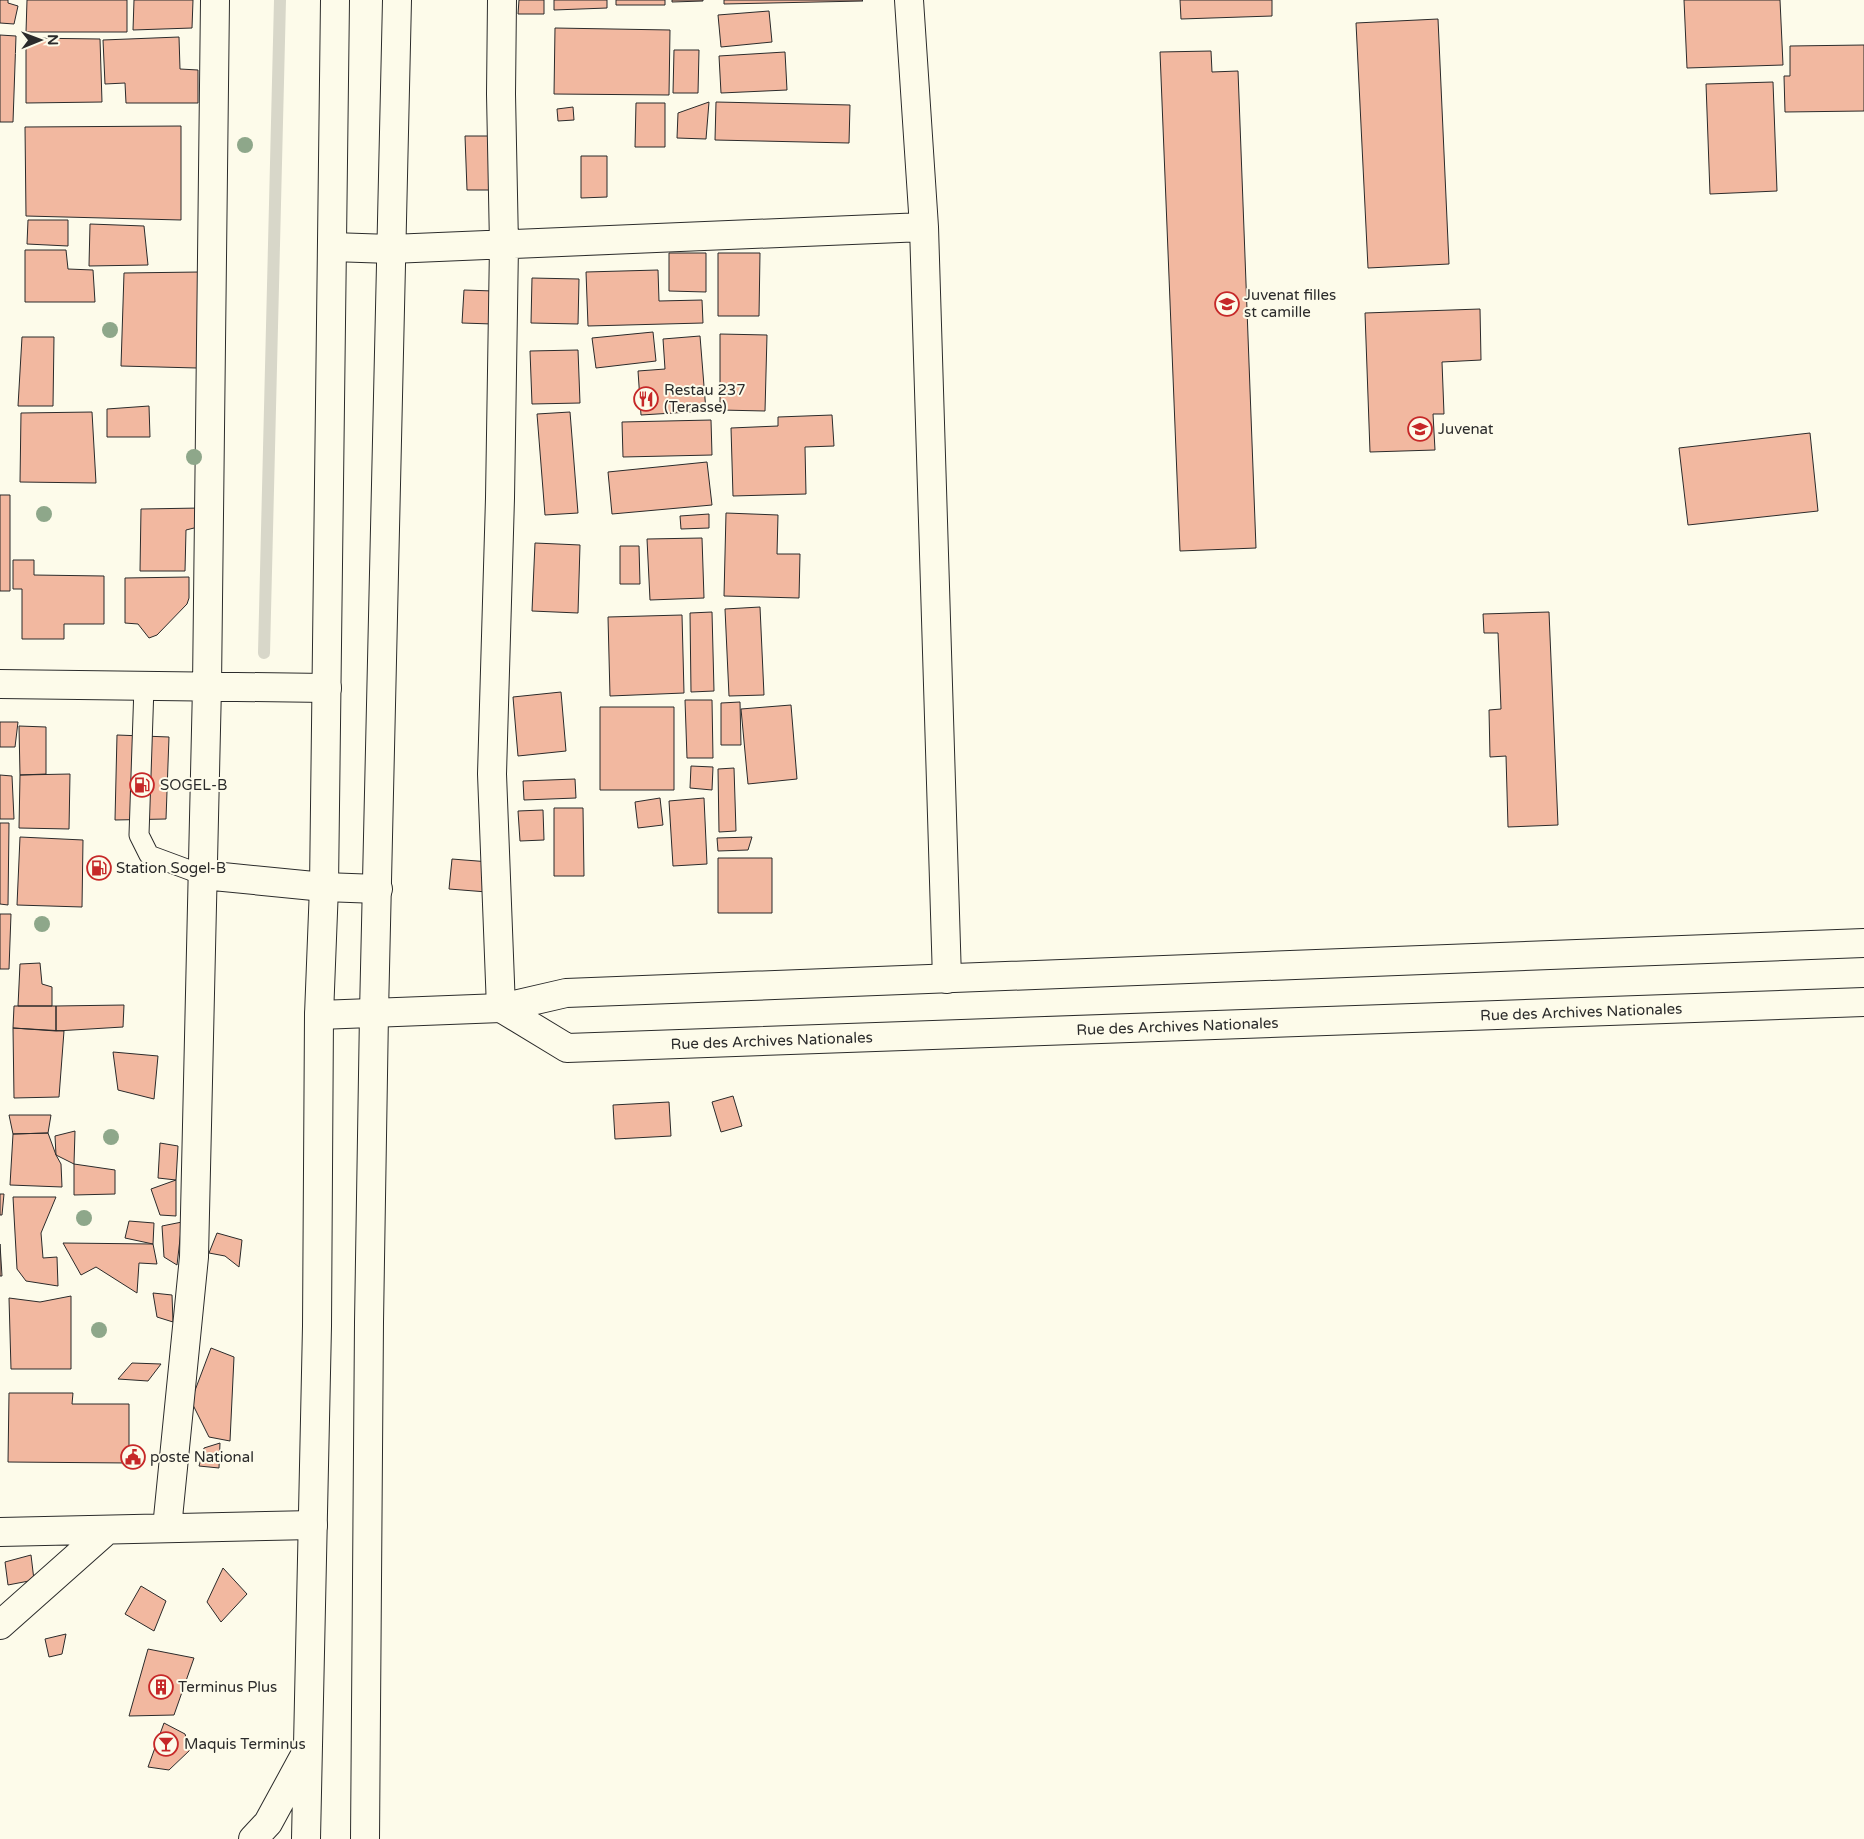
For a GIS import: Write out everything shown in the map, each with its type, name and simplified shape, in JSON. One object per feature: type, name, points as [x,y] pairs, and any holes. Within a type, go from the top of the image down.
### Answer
[{"type":"street","points":[[166,1528],[194,1257],[207,686],[215,0]]},
{"type":"street","points":[[306,1839],[317,1326],[319,1016],[324,887],[335,0]]},
{"type":"street","points":[[365,1839],[374,1013],[397,0]]},
{"type":"street","points":[[501,1008],[492,774],[500,498],[504,245],[501,94],[502,0]]},
{"type":"street","points":[[909,0],[924,226],[947,979]]},
{"type":"street","points":[[332,247],[391,250],[924,226]]},
{"type":"street","points":[[0,684],[327,688]]},
{"type":"street","points":[[203,875],[324,887],[378,889]]},
{"type":"street","points":[[319,1016],[501,1008],[566,994],[1864,943]]},
{"type":"street","name":"Rue des Archives Nationales","points":[[501,1008],[567,1048],[1864,1002]]},
{"type":"street","points":[[0,1532],[313,1525]]},
{"type":"street","points":[[0,1625],[107,1530]]},
{"type":"street","points":[[253,1839],[268,1823],[307,1752]]},
{"type":"lane","points":[[144,686],[139,835],[149,855],[203,875]]},
{"type":"building","points":[[0,0],[8,0],[8,3],[18,6],[14,24],[0,23]]},
{"type":"building","points":[[27,0],[127,0],[127,32],[26,32]]},
{"type":"building","points":[[134,0],[193,0],[192,28],[133,30]]},
{"type":"building","points":[[519,0],[544,0],[544,14],[518,14]]},
{"type":"building","points":[[554,0],[607,0],[607,8],[554,10]]},
{"type":"building","points":[[616,0],[665,0],[665,5],[616,5]]},
{"type":"building","points":[[672,0],[703,0],[703,1],[672,2]]},
{"type":"building","points":[[724,0],[862,0],[863,1],[724,4]]},
{"type":"building","points":[[1180,0],[1272,0],[1272,16],[1181,19]]},
{"type":"building","points":[[1684,0],[1780,0],[1783,65],[1687,68]]},
{"type":"building","points":[[769,11],[772,42],[721,47],[718,15]]},
{"type":"building","points":[[1438,19],[1449,264],[1368,268],[1356,23]]},
{"type":"building","points":[[555,28],[670,30],[669,95],[554,94]]},
{"type":"building","points":[[0,35],[16,36],[13,122],[0,122]]},
{"type":"building","points":[[179,37],[180,69],[198,70],[198,103],[126,103],[125,83],[105,84],[103,40]]},
{"type":"building","points":[[26,38],[100,39],[102,102],[26,103]]},
{"type":"building","points":[[1864,45],[1864,111],[1785,112],[1784,76],[1790,76],[1790,46]]},
{"type":"building","points":[[674,50],[699,50],[698,93],[673,93]]},
{"type":"building","points":[[1211,51],[1212,72],[1238,71],[1256,548],[1180,551],[1160,52]]},
{"type":"building","points":[[785,52],[787,90],[721,93],[719,56]]},
{"type":"building","points":[[1773,82],[1777,191],[1710,194],[1706,84]]},
{"type":"building","points":[[709,102],[706,139],[677,138],[678,113]]},
{"type":"building","points":[[716,102],[850,105],[849,143],[715,140]]},
{"type":"building","points":[[636,103],[665,103],[665,147],[635,147]]},
{"type":"building","points":[[573,107],[574,120],[558,121],[557,109]]},
{"type":"building","points":[[181,126],[181,220],[26,216],[25,127]]},
{"type":"building","points":[[465,136],[489,136],[491,190],[467,190]]},
{"type":"building","points":[[581,156],[607,156],[607,197],[581,198]]},
{"type":"building","points":[[28,220],[68,220],[68,246],[27,244]]},
{"type":"building","points":[[90,224],[144,226],[148,265],[89,266]]},
{"type":"building","points":[[25,250],[66,250],[68,269],[93,270],[95,302],[25,302]]},
{"type":"building","points":[[669,253],[706,253],[706,292],[669,291]]},
{"type":"building","points":[[718,253],[760,253],[759,316],[718,316]]},
{"type":"building","points":[[658,270],[659,301],[702,300],[703,323],[588,326],[586,272]]},
{"type":"building","points":[[199,272],[197,368],[121,366],[124,273]]},
{"type":"building","points":[[532,278],[579,279],[578,324],[531,323]]},
{"type":"building","points":[[464,290],[493,291],[492,324],[462,323]]},
{"type":"building","points":[[1480,309],[1481,360],[1442,362],[1444,414],[1433,414],[1435,450],[1370,452],[1365,313]]},
{"type":"building","points":[[653,332],[656,361],[596,368],[592,338]]},
{"type":"building","points":[[720,334],[767,335],[765,411],[720,410]]},
{"type":"building","points":[[700,336],[706,411],[641,415],[638,371],[665,369],[663,339]]},
{"type":"building","points":[[22,337],[54,337],[53,406],[18,406]]},
{"type":"building","points":[[578,350],[580,403],[532,404],[530,351]]},
{"type":"building","points":[[149,406],[150,437],[107,437],[107,409]]},
{"type":"building","points":[[92,412],[96,483],[20,482],[21,413]]},
{"type":"building","points":[[570,412],[578,513],[545,515],[537,414]]},
{"type":"building","points":[[832,415],[834,446],[805,447],[806,494],[733,496],[731,428],[778,426],[778,417]]},
{"type":"building","points":[[711,420],[712,455],[623,457],[622,422]]},
{"type":"building","points":[[1810,433],[1818,511],[1688,525],[1679,448]]},
{"type":"building","points":[[707,462],[712,505],[612,514],[608,472]]},
{"type":"building","points":[[0,495],[10,495],[10,591],[0,591]]},
{"type":"building","points":[[201,508],[202,526],[186,530],[185,571],[140,571],[141,509]]},
{"type":"building","points":[[726,513],[778,515],[777,554],[800,554],[799,598],[724,596]]},
{"type":"building","points":[[709,514],[709,528],[681,529],[680,516]]},
{"type":"building","points":[[702,538],[704,598],[650,600],[647,539]]},
{"type":"building","points":[[535,543],[580,545],[578,613],[532,611]]},
{"type":"building","points":[[620,546],[639,546],[640,584],[620,584]]},
{"type":"building","points":[[13,560],[34,560],[34,575],[104,576],[104,624],[64,624],[64,639],[22,639],[22,589],[13,589]]},
{"type":"building","points":[[189,577],[189,598],[187,604],[157,635],[149,638],[138,624],[125,623],[125,578]]},
{"type":"building","points":[[760,607],[764,695],[729,696],[725,609]]},
{"type":"building","points":[[712,612],[714,691],[691,692],[690,613]]},
{"type":"building","points":[[1549,612],[1558,825],[1508,827],[1506,756],[1490,757],[1489,710],[1501,709],[1498,633],[1484,633],[1483,614]]},
{"type":"building","points":[[682,615],[684,693],[610,696],[608,617]]},
{"type":"building","points":[[561,692],[566,751],[518,756],[513,697]]},
{"type":"building","points":[[685,700],[712,700],[713,758],[687,758]]},
{"type":"building","points":[[740,702],[741,745],[721,745],[721,703]]},
{"type":"building","points":[[791,705],[797,779],[748,784],[741,709]]},
{"type":"building","points":[[600,707],[674,707],[674,790],[600,790]]},
{"type":"building","points":[[0,722],[18,722],[15,747],[0,747]]},
{"type":"building","points":[[19,726],[46,727],[46,774],[20,775]]},
{"type":"building","points":[[117,735],[169,737],[166,819],[115,820]]},
{"type":"building","points":[[691,766],[713,767],[712,790],[690,788]]},
{"type":"building","points":[[734,768],[736,831],[719,832],[718,769]]},
{"type":"building","points":[[70,774],[69,829],[19,828],[20,775]]},
{"type":"building","points":[[0,775],[12,776],[14,819],[0,819]]},
{"type":"building","points":[[575,779],[576,798],[524,800],[523,781]]},
{"type":"building","points":[[660,798],[663,825],[638,828],[635,802]]},
{"type":"building","points":[[704,798],[707,864],[673,866],[669,801]]},
{"type":"building","points":[[554,808],[583,808],[584,876],[554,876]]},
{"type":"building","points":[[543,810],[544,840],[520,841],[518,811]]},
{"type":"building","points":[[0,823],[9,823],[8,905],[0,904]]},
{"type":"building","points":[[20,837],[83,840],[82,907],[17,905]]},
{"type":"building","points":[[752,837],[748,850],[718,851],[717,838]]},
{"type":"building","points":[[718,858],[772,858],[772,913],[718,913]]},
{"type":"building","points":[[452,859],[490,862],[487,892],[449,889]]},
{"type":"building","points":[[0,914],[11,914],[9,969],[0,969]]},
{"type":"building","points":[[40,963],[42,984],[52,987],[52,1006],[18,1006],[20,964]]},
{"type":"building","points":[[124,1005],[123,1027],[56,1031],[56,1006]]},
{"type":"building","points":[[14,1006],[56,1006],[56,1031],[13,1028]]},
{"type":"building","points":[[13,1028],[64,1031],[59,1097],[14,1098]]},
{"type":"building","points":[[113,1052],[158,1056],[154,1099],[118,1090]]},
{"type":"building","points":[[733,1096],[742,1126],[721,1132],[712,1102]]},
{"type":"building","points":[[669,1102],[671,1136],[615,1139],[613,1105]]},
{"type":"building","points":[[9,1115],[51,1115],[48,1133],[13,1134]]},
{"type":"building","points":[[75,1131],[74,1164],[56,1155],[55,1136]]},
{"type":"building","points":[[48,1133],[61,1164],[62,1187],[10,1185],[13,1134]]},
{"type":"building","points":[[160,1143],[178,1146],[176,1180],[158,1178]]},
{"type":"building","points":[[74,1164],[115,1170],[115,1194],[74,1195]]},
{"type":"building","points":[[176,1180],[176,1216],[160,1215],[151,1189]]},
{"type":"building","points":[[0,1194],[4,1194],[2,1215],[0,1215]]},
{"type":"building","points":[[13,1197],[56,1197],[41,1233],[43,1258],[57,1257],[58,1286],[26,1281],[17,1269]]},
{"type":"building","points":[[129,1221],[154,1223],[153,1244],[125,1238]]},
{"type":"building","points":[[182,1222],[177,1265],[164,1257],[162,1226]]},
{"type":"building","points":[[217,1233],[242,1240],[239,1267],[225,1256],[209,1253]]},
{"type":"building","points":[[63,1243],[153,1244],[157,1264],[139,1263],[137,1293],[96,1267],[81,1275]]},
{"type":"building","points":[[0,1244],[2,1276],[0,1276]]},
{"type":"building","points":[[153,1293],[172,1295],[173,1322],[157,1317]]},
{"type":"building","points":[[71,1296],[71,1369],[11,1369],[9,1298],[40,1302]]},
{"type":"building","points":[[211,1348],[234,1357],[230,1441],[209,1437],[191,1401]]},
{"type":"building","points":[[132,1363],[161,1364],[148,1381],[118,1379]]},
{"type":"building","points":[[9,1393],[73,1393],[72,1404],[129,1404],[129,1463],[8,1462]]},
{"type":"building","points":[[220,1443],[219,1468],[199,1466],[204,1448]]},
{"type":"building","points":[[31,1555],[34,1580],[8,1585],[5,1562]]},
{"type":"building","points":[[223,1568],[247,1594],[221,1622],[207,1602]]},
{"type":"building","points":[[141,1586],[166,1601],[154,1631],[125,1614]]},
{"type":"building","points":[[66,1634],[62,1654],[49,1657],[45,1639]]},
{"type":"building","name":"Terminus Plus","points":[[148,1649],[194,1658],[174,1715],[129,1716]]},
{"type":"building","points":[[164,1723],[185,1734],[190,1750],[169,1770],[148,1767]]},
{"type":"waterway","points":[[264,653],[280,0]]},
{"type":"place","name":"Juvenat filles st camille","points":[[1227,304]]},
{"type":"place","name":"Restau 237 (Terasse)","points":[[646,399]]},
{"type":"place","name":"Juvenat","points":[[1420,429]]},
{"type":"place","name":"SOGEL-B","points":[[142,785]]},
{"type":"place","name":"Station Sogel-B","points":[[99,868]]},
{"type":"place","name":"poste National","points":[[133,1457]]},
{"type":"place","name":"Terminus Plus","points":[[161,1687]]},
{"type":"place","name":"Maquis Terminus","points":[[166,1744]]}]
